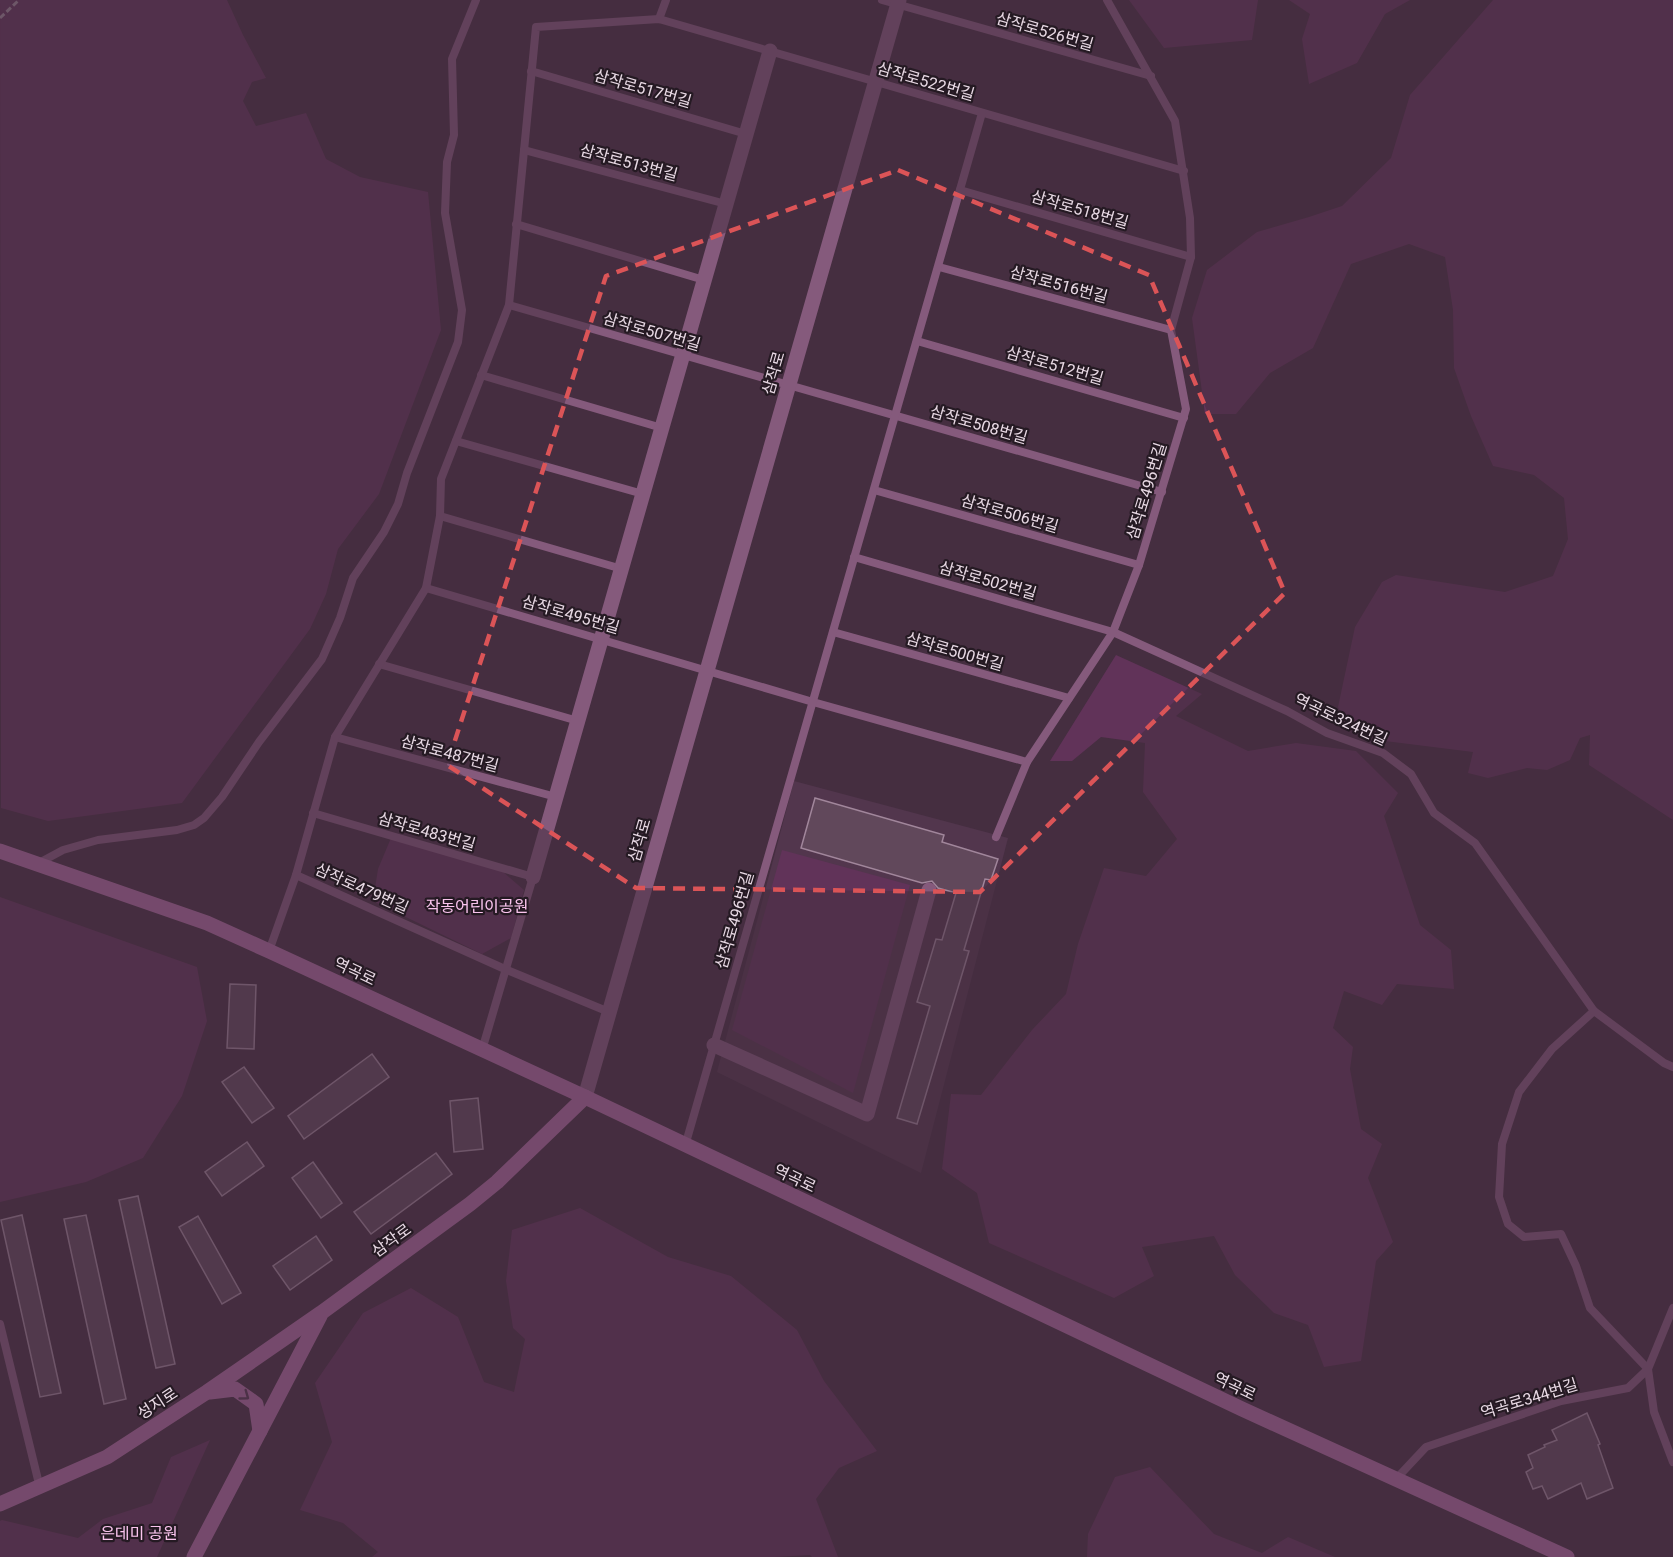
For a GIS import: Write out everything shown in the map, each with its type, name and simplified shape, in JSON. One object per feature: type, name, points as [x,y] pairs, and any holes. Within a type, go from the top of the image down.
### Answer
[{"type":"street","name":"삼작로","points":[[194,1557],[321,1313],[497,1182],[585,1097],[898,2]]},
{"type":"street","points":[[533,877],[770,51]]},
{"type":"street","name":"역곡로","points":[[0,851],[207,923],[585,1097],[1242,1409],[1567,1557]]},
{"type":"street","points":[[714,1045],[867,1114],[929,890]]},
{"type":"street","name":"성지로","points":[[0,1504],[106,1457],[207,1392],[321,1313]]},
{"type":"street","points":[[207,1392],[235,1389],[256,1404],[260,1431]]},
{"type":"lane","points":[[36,864],[63,850],[98,840],[177,830],[194,825],[204,818],[222,797],[259,742],[322,659],[340,618],[353,578],[384,532],[398,504],[407,473],[458,342],[462,310],[445,213],[447,162],[454,135],[452,59],[476,0]]},
{"type":"lane","points":[[659,19],[666,0]]},
{"type":"lane","name":"삼작로526번길","points":[[882,0],[898,2],[1150,76]]},
{"type":"lane","name":"삼작로496번길","points":[[996,837],[1027,762],[1113,632],[1139,565],[1186,409],[1171,330],[1191,257],[1190,218],[1176,121],[1107,0]]},
{"type":"lane","name":"삼작로522번길","points":[[531,71],[536,27],[659,19],[1184,171]]},
{"type":"lane","points":[[426,588],[440,516],[441,479],[508,305],[531,71]]},
{"type":"lane","name":"삼작로517번길","points":[[531,71],[746,134]]},
{"type":"lane","name":"삼작로496번길","points":[[685,1146],[982,113]]},
{"type":"lane","name":"삼작로513번길","points":[[524,150],[726,204]]},
{"type":"lane","name":"삼작로518번길","points":[[960,190],[1191,257]]},
{"type":"lane","points":[[516,224],[704,280]]},
{"type":"lane","name":"삼작로516번길","points":[[939,267],[1171,330]]},
{"type":"lane","name":"삼작로507번길","points":[[508,305],[788,387]]},
{"type":"lane","name":"삼작로512번길","points":[[917,341],[1184,418]]},
{"type":"lane","points":[[482,375],[662,428]]},
{"type":"lane","name":"삼작로508번길","points":[[788,387],[1162,492]]},
{"type":"lane","points":[[456,441],[643,494]]},
{"type":"lane","name":"삼작로506번길","points":[[874,490],[1139,565]]},
{"type":"lane","points":[[440,516],[621,569]]},
{"type":"lane","name":"삼작로502번길","points":[[854,557],[1113,632]]},
{"type":"lane","name":"삼작로495번길","points":[[426,588],[707,670]]},
{"type":"lane","name":"삼작로479번길","points":[[426,588],[335,737],[296,875],[507,970],[609,1012]]},
{"type":"lane","name":"삼작로500번길","points":[[833,632],[1069,698]]},
{"type":"lane","name":"역곡로324번길","points":[[1113,632],[1287,711],[1327,733],[1383,753],[1411,774],[1434,813],[1475,843],[1594,1011],[1664,1063],[1673,1067]]},
{"type":"lane","points":[[379,664],[578,720]]},
{"type":"lane","points":[[707,670],[1027,762]]},
{"type":"lane","name":"삼작로487번길","points":[[335,737],[556,797]]},
{"type":"lane","name":"삼작로483번길","points":[[314,813],[533,877]]},
{"type":"lane","points":[[269,951],[296,875]]},
{"type":"lane","points":[[482,1050],[533,877]]},
{"type":"lane","points":[[1594,1011],[1552,1049],[1519,1092],[1502,1144],[1499,1197],[1508,1224],[1524,1237],[1561,1234],[1576,1266],[1590,1308],[1648,1369],[1654,1413],[1673,1462]]},
{"type":"lane","name":"역곡로344번길","points":[[1396,1479],[1426,1447],[1561,1401],[1628,1388],[1648,1369],[1673,1308]]},
{"type":"lane","points":[[0,1324],[2,1346],[40,1488]]},
{"type":"path","points":[[0,18],[19,0]]},
{"type":"highlighted area","points":[[898,170],[1149,275],[1285,593],[980,892],[636,888],[447,765],[606,276]]},
{"type":"shaded area","points":[[794,781],[1008,838],[921,1173],[717,1072]]},
{"type":"green space","points":[[0,0],[227,0],[266,78],[252,82],[243,101],[256,126],[306,113],[326,159],[360,177],[428,192],[441,330],[379,494],[338,549],[326,594],[310,629],[182,803],[48,821],[1,808]]},
{"type":"green space","points":[[1129,0],[1258,0],[1252,40],[1164,48]]},
{"type":"green space","points":[[1289,0],[1410,0],[1385,14],[1357,63],[1309,84],[1302,39],[1310,14]]},
{"type":"green space","points":[[1493,0],[1673,0],[1673,820],[1589,765],[1590,735],[1580,738],[1570,760],[1547,770],[1527,768],[1488,778],[1468,773],[1473,752],[1385,741],[1347,726],[1338,707],[1355,627],[1382,582],[1396,575],[1505,592],[1553,576],[1568,539],[1564,498],[1534,475],[1493,466],[1471,416],[1454,368],[1453,310],[1445,257],[1409,244],[1351,264],[1313,348],[1270,373],[1236,414],[1205,414],[1192,318],[1207,270],[1257,232],[1342,206],[1391,158],[1410,95]]},
{"type":"green space","points":[[1116,655],[1202,694],[1176,716],[1248,751],[1296,743],[1356,751],[1398,793],[1384,816],[1420,925],[1451,950],[1454,989],[1397,984],[1382,1005],[1344,991],[1333,1028],[1353,1047],[1350,1069],[1361,1129],[1382,1144],[1368,1178],[1393,1242],[1376,1261],[1361,1361],[1324,1367],[1308,1325],[1274,1313],[1235,1275],[1214,1236],[1142,1247],[1154,1276],[1114,1298],[989,1243],[977,1193],[942,1169],[951,1094],[981,1095],[1032,1030],[1066,994],[1078,944],[1104,868],[1146,876],[1177,839],[1143,792],[1145,743],[1101,737],[1072,761],[1050,761]]},
{"type":"green space","name":"작동어린이공원","points":[[391,838],[502,871],[524,890],[511,938],[482,954],[373,901],[378,869]]},
{"type":"green space","points":[[782,850],[910,885],[853,1093],[732,1030]]},
{"type":"green space","points":[[0,897],[197,967],[207,1021],[182,1096],[143,1158],[86,1182],[0,1202]]},
{"type":"green space","points":[[580,1208],[668,1257],[731,1276],[797,1330],[824,1381],[877,1451],[839,1468],[816,1499],[838,1557],[812,1557],[810,1555],[775,1557],[372,1557],[378,1552],[343,1523],[300,1510],[332,1442],[315,1383],[363,1313],[411,1288],[458,1317],[484,1382],[514,1392],[525,1339],[513,1328],[506,1281],[512,1230]]},
{"type":"green space","name":"은데미 공원","points":[[210,1440],[157,1557],[0,1557],[0,1521],[78,1538],[103,1519],[152,1503],[171,1457]]},
{"type":"green space","points":[[1150,1467],[1214,1534],[1262,1553],[1288,1537],[1335,1557],[1087,1557],[1088,1534],[1115,1477]]},
{"type":"building","points":[[815,798],[944,835],[942,842],[998,859],[991,880],[985,879],[964,950],[969,951],[917,1124],[897,1118],[930,1006],[917,1002],[936,939],[942,940],[956,893],[938,888],[932,881],[922,883],[801,848]]},
{"type":"building","points":[[230,984],[256,985],[254,1049],[227,1048]]},
{"type":"building","points":[[372,1054],[389,1077],[304,1139],[288,1116]]},
{"type":"building","points":[[244,1067],[274,1108],[252,1123],[222,1082]]},
{"type":"building","points":[[478,1098],[483,1149],[454,1152],[450,1101]]},
{"type":"building","points":[[247,1142],[264,1166],[222,1196],[205,1172]]},
{"type":"building","points":[[436,1153],[452,1174],[371,1234],[354,1212]]},
{"type":"building","points":[[313,1162],[342,1203],[321,1218],[292,1178]]},
{"type":"building","points":[[138,1196],[175,1364],[156,1368],[119,1200]]},
{"type":"building","points":[[22,1215],[61,1393],[40,1397],[1,1220]]},
{"type":"building","points":[[86,1215],[126,1399],[104,1404],[64,1219]]},
{"type":"building","points":[[198,1216],[241,1293],[222,1304],[179,1227]]},
{"type":"building","points":[[316,1236],[332,1260],[290,1290],[273,1266]]},
{"type":"building","points":[[1587,1413],[1600,1444],[1598,1445],[1613,1488],[1587,1499],[1581,1483],[1548,1499],[1542,1486],[1533,1489],[1526,1472],[1533,1468],[1528,1455],[1557,1440],[1552,1430]]}]
